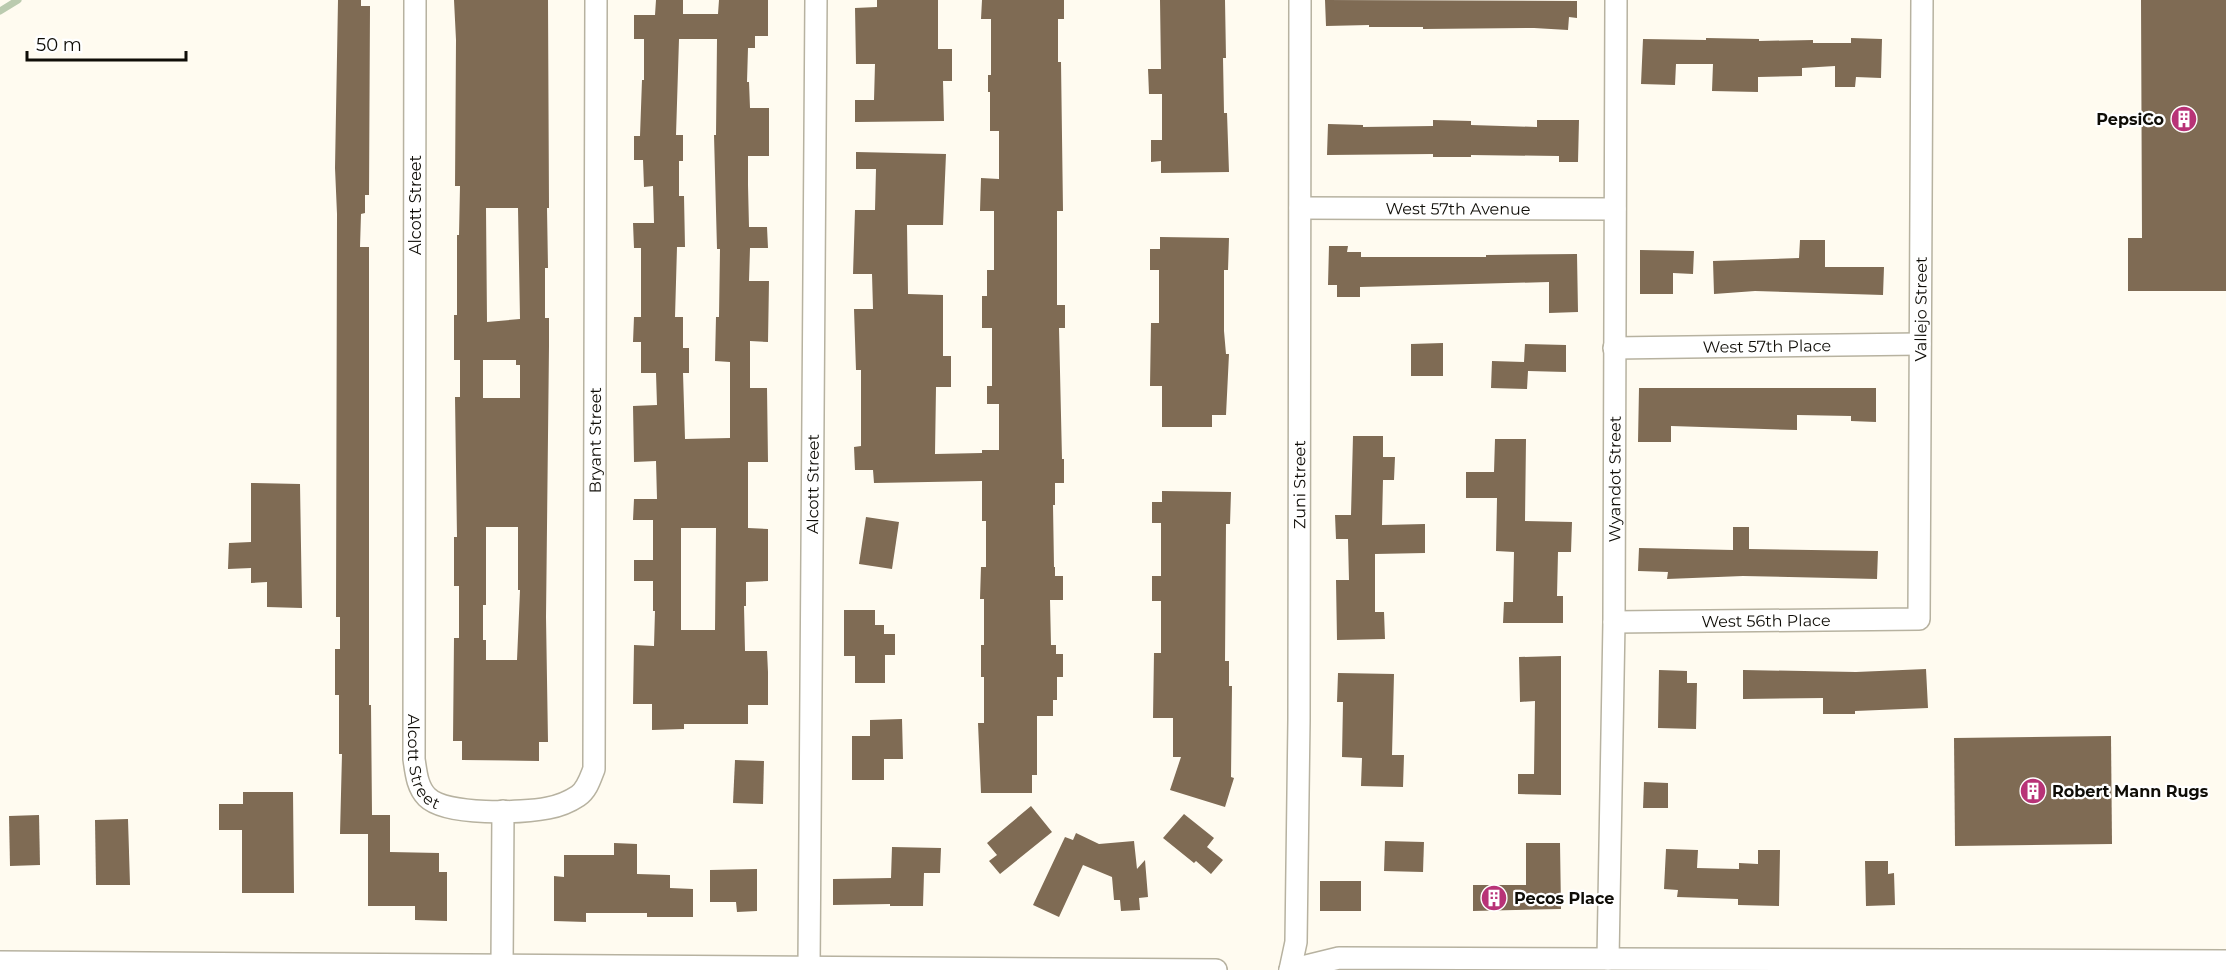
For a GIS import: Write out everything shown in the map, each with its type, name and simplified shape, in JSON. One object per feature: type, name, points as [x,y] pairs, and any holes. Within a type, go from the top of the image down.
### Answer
[{"type":"street","name":"Alcott Street","points":[[416,0],[414,759],[418,782],[425,795],[432,801],[453,808],[503,811]]},
{"type":"street","name":"Bryant Street","points":[[503,811],[549,808],[564,804],[587,788],[594,769],[596,0]]},
{"type":"street","name":"Alcott Street","points":[[809,967],[816,0]]},
{"type":"street","name":"Zuni Street","points":[[1290,970],[1296,942],[1299,720],[1300,0]]},
{"type":"street","name":"Wyandot Street","points":[[1608,959],[1614,622],[1616,0]]},
{"type":"street","name":"Vallejo Street","points":[[1918,619],[1922,0]]},
{"type":"street","name":"West 57th Avenue","points":[[1300,208],[1615,209]]},
{"type":"street","name":"West 57th Place","points":[[1614,348],[1920,344]]},
{"type":"street","name":"West 56th Place","points":[[1614,622],[1918,619]]},
{"type":"street","points":[[502,965],[503,811]]},
{"type":"street","points":[[1290,970],[1339,958],[1608,959],[1962,965],[2226,961]]},
{"type":"street","points":[[0,962],[1216,970]]},
{"type":"building","points":[[338,0],[361,0],[361,6],[370,6],[369,195],[365,195],[365,213],[361,214],[360,247],[369,247],[369,705],[371,705],[372,815],[390,815],[390,852],[439,853],[439,872],[447,872],[447,921],[415,920],[415,906],[368,906],[368,834],[340,834],[342,754],[339,754],[339,695],[335,695],[335,649],[340,649],[340,617],[336,617],[337,214],[335,168]]},
{"type":"building","points":[[454,0],[548,0],[549,208],[547,208],[548,268],[545,268],[545,318],[549,318],[546,617],[548,742],[539,742],[539,761],[462,760],[462,741],[453,741],[454,638],[459,638],[459,586],[454,586],[454,537],[457,537],[455,397],[460,397],[460,360],[454,360],[460,186],[455,186]],"holes":[[[486,208],[518,208],[520,319],[487,322]],[[483,360],[516,360],[516,365],[520,365],[520,398],[483,398]],[[486,527],[518,527],[518,590],[520,590],[517,660],[486,660],[486,640],[483,640],[483,605],[486,605]]]},
{"type":"building","points":[[656,0],[683,0],[683,14],[718,14],[719,0],[768,0],[768,36],[755,36],[755,48],[748,48],[747,82],[749,82],[750,108],[769,108],[769,156],[748,156],[749,227],[767,227],[768,248],[750,248],[749,281],[769,281],[768,342],[750,341],[750,388],[767,388],[768,462],[748,462],[748,528],[768,529],[768,581],[746,582],[746,606],[744,606],[745,651],[767,651],[768,705],[748,705],[748,724],[684,724],[684,729],[652,730],[652,704],[633,704],[634,645],[654,646],[655,611],[653,611],[653,581],[634,581],[634,560],[653,560],[653,520],[633,520],[634,499],[657,499],[656,461],[634,462],[633,406],[657,405],[656,373],[641,373],[641,342],[633,342],[634,317],[641,317],[641,248],[634,248],[633,223],[654,223],[653,186],[644,187],[643,160],[634,160],[634,136],[640,136],[644,39],[634,39],[634,15],[655,15]],"holes":[[[679,39],[717,39],[716,135],[714,135],[717,249],[720,249],[719,317],[716,317],[715,361],[730,362],[730,438],[685,439],[683,373],[689,373],[689,348],[683,348],[683,317],[675,317],[677,247],[685,247],[684,196],[679,196],[679,161],[683,161],[683,135],[676,135]],[[681,528],[716,528],[715,630],[681,630]]]},
{"type":"building","points":[[877,0],[938,0],[938,49],[952,49],[952,81],[943,81],[944,121],[855,122],[855,100],[874,100],[875,64],[856,64],[855,8],[877,7]]},
{"type":"building","points":[[982,0],[1064,0],[1064,19],[1058,19],[1058,62],[1061,62],[1063,211],[1057,211],[1057,305],[1065,305],[1065,328],[1059,328],[1064,483],[1055,483],[1055,505],[1053,505],[1054,567],[1055,576],[1063,576],[1063,600],[1050,600],[1051,645],[1056,645],[1056,654],[1063,654],[1063,677],[1057,677],[1057,700],[1053,700],[1053,716],[1037,716],[1037,775],[1032,775],[1032,793],[981,793],[978,723],[984,723],[981,645],[984,645],[984,599],[980,599],[981,567],[986,567],[986,521],[982,521],[982,481],[874,483],[873,470],[855,470],[854,447],[861,446],[861,370],[856,370],[854,309],[873,309],[872,274],[853,274],[855,210],[875,210],[876,169],[856,169],[856,152],[946,154],[943,225],[907,225],[908,294],[943,295],[943,356],[951,356],[951,387],[936,387],[935,454],[982,453],[982,450],[999,450],[999,404],[987,404],[987,386],[992,386],[992,328],[982,328],[982,296],[987,296],[987,270],[994,270],[994,211],[980,211],[981,178],[999,179],[999,131],[990,131],[988,75],[991,75],[991,19],[981,19]]},
{"type":"building","points":[[1160,0],[1225,0],[1224,113],[1227,113],[1229,172],[1161,173],[1161,161],[1151,162],[1151,140],[1162,140],[1162,94],[1149,94],[1148,69],[1161,69]]},
{"type":"building","points":[[1325,0],[1577,1],[1577,18],[1569,17],[1568,30],[1326,26]]},
{"type":"building","name":"PepsiCo","points":[[2141,0],[2226,0],[2226,291],[2128,291],[2128,238],[2142,238]]},
{"type":"building","points":[[1706,38],[1759,39],[1759,41],[1813,40],[1813,43],[1851,43],[1851,38],[1882,39],[1881,78],[1856,77],[1855,87],[1835,87],[1835,66],[1802,68],[1802,76],[1758,77],[1758,92],[1712,91],[1713,64],[1676,64],[1675,85],[1641,84],[1643,39],[1706,40]]},
{"type":"building","points":[[1433,120],[1471,121],[1471,125],[1537,127],[1537,120],[1579,120],[1578,162],[1559,162],[1559,156],[1327,155],[1328,124],[1363,125],[1363,127],[1433,126]]},
{"type":"building","points":[[1160,237],[1229,238],[1228,270],[1224,270],[1224,331],[1226,354],[1229,354],[1226,415],[1212,415],[1212,427],[1162,427],[1162,386],[1150,386],[1151,323],[1159,323],[1159,270],[1150,270],[1150,249],[1160,249]]},
{"type":"building","points":[[1800,240],[1825,240],[1825,267],[1884,267],[1883,295],[1755,291],[1714,294],[1713,261],[1799,258]]},
{"type":"building","points":[[1329,246],[1348,246],[1347,252],[1361,252],[1361,257],[1577,254],[1578,312],[1549,313],[1549,282],[1360,287],[1360,297],[1337,297],[1337,285],[1328,285]]},
{"type":"building","points":[[1640,250],[1694,251],[1693,274],[1673,273],[1673,294],[1640,294]]},
{"type":"building","points":[[1443,343],[1443,376],[1411,376],[1411,344]]},
{"type":"building","points":[[1525,344],[1566,345],[1566,372],[1528,371],[1527,389],[1491,388],[1492,361],[1524,362]]},
{"type":"building","points":[[1639,388],[1876,388],[1876,422],[1851,421],[1851,416],[1797,415],[1797,430],[1671,426],[1671,442],[1638,442]]},
{"type":"building","points":[[1353,436],[1383,436],[1383,457],[1395,457],[1394,480],[1383,480],[1382,525],[1425,524],[1425,553],[1375,554],[1375,612],[1384,612],[1385,639],[1337,640],[1336,580],[1349,580],[1348,539],[1336,539],[1335,515],[1351,515]]},
{"type":"building","points":[[1495,439],[1526,439],[1525,521],[1572,522],[1571,552],[1558,552],[1557,596],[1563,596],[1563,623],[1503,623],[1504,602],[1513,602],[1514,552],[1496,551],[1497,498],[1466,498],[1466,472],[1494,472]]},
{"type":"building","points":[[251,483],[300,484],[302,608],[267,607],[267,582],[251,583],[251,568],[228,569],[229,543],[251,542]]},
{"type":"building","points":[[1162,491],[1231,492],[1230,524],[1226,524],[1225,661],[1229,661],[1229,686],[1232,686],[1231,777],[1234,778],[1225,807],[1170,790],[1181,757],[1173,757],[1173,718],[1153,718],[1154,653],[1161,653],[1161,601],[1152,601],[1152,576],[1161,576],[1161,523],[1152,523],[1152,502],[1162,502]]},
{"type":"building","points":[[866,517],[899,522],[892,569],[859,564]]},
{"type":"building","points":[[1733,527],[1749,527],[1749,549],[1878,551],[1877,579],[1743,576],[1667,579],[1668,572],[1638,571],[1639,548],[1733,550]]},
{"type":"building","points":[[844,610],[875,610],[875,625],[884,625],[884,634],[895,634],[895,655],[885,655],[885,683],[855,683],[855,656],[844,656]]},
{"type":"building","points":[[1561,656],[1561,795],[1518,794],[1518,774],[1534,774],[1535,701],[1520,702],[1519,657]]},
{"type":"building","points":[[1926,669],[1928,708],[1855,711],[1855,714],[1823,714],[1823,698],[1743,699],[1743,670],[1856,672]]},
{"type":"building","points":[[1659,670],[1687,671],[1687,683],[1697,683],[1696,729],[1658,728]]},
{"type":"building","points":[[1338,673],[1394,674],[1392,755],[1404,755],[1403,787],[1361,786],[1362,758],[1342,757],[1343,702],[1337,702]]},
{"type":"building","points":[[902,719],[903,759],[884,759],[884,780],[852,780],[852,736],[870,736],[870,720]]},
{"type":"building","name":"Robert Mann Rugs","points":[[2111,736],[2112,844],[1955,846],[1954,738]]},
{"type":"building","points":[[735,760],[764,761],[763,804],[733,803]]},
{"type":"building","points":[[1644,782],[1668,783],[1668,808],[1643,808]]},
{"type":"building","points":[[243,792],[293,792],[294,893],[242,893],[242,830],[219,830],[219,804],[243,804]]},
{"type":"building","points":[[1031,806],[1052,832],[1000,874],[989,861],[997,855],[987,843]]},
{"type":"building","points":[[1184,814],[1214,838],[1207,847],[1223,860],[1211,874],[1163,838]]},
{"type":"building","points":[[39,815],[40,865],[10,866],[9,816]]},
{"type":"building","points":[[128,819],[130,885],[96,885],[95,820]]},
{"type":"building","points":[[1076,833],[1099,844],[1134,841],[1137,869],[1145,860],[1148,897],[1139,898],[1140,910],[1121,911],[1120,900],[1114,900],[1112,877],[1083,865],[1059,917],[1033,905],[1065,837],[1073,840]]},
{"type":"building","points":[[1385,841],[1424,842],[1423,872],[1384,871]]},
{"type":"building","points":[[614,843],[637,844],[637,874],[670,875],[670,888],[693,889],[693,917],[647,917],[647,913],[586,913],[586,922],[554,921],[554,876],[564,877],[564,855],[614,855]]},
{"type":"building","points":[[1526,843],[1560,843],[1561,909],[1473,911],[1473,885],[1526,885]]},
{"type":"building","points":[[892,847],[941,848],[940,873],[924,873],[923,906],[833,905],[833,879],[891,878]]},
{"type":"building","points":[[1666,849],[1698,850],[1697,868],[1739,869],[1739,863],[1758,864],[1758,850],[1780,850],[1779,906],[1738,905],[1738,899],[1677,897],[1678,890],[1664,889]]},
{"type":"building","points":[[1865,861],[1888,861],[1888,874],[1894,873],[1895,905],[1866,906]]},
{"type":"building","points":[[757,869],[757,911],[737,912],[736,902],[710,902],[710,870]]},
{"type":"building","points":[[1320,881],[1361,881],[1361,911],[1320,911]]},
{"type":"waterway","points":[[0,11],[18,0]]},
{"type":"place","name":"PepsiCo","points":[[2184,119]]},
{"type":"place","name":"Robert Mann Rugs","points":[[2033,791]]},
{"type":"place","name":"Pecos Place","points":[[1494,898]]}]
